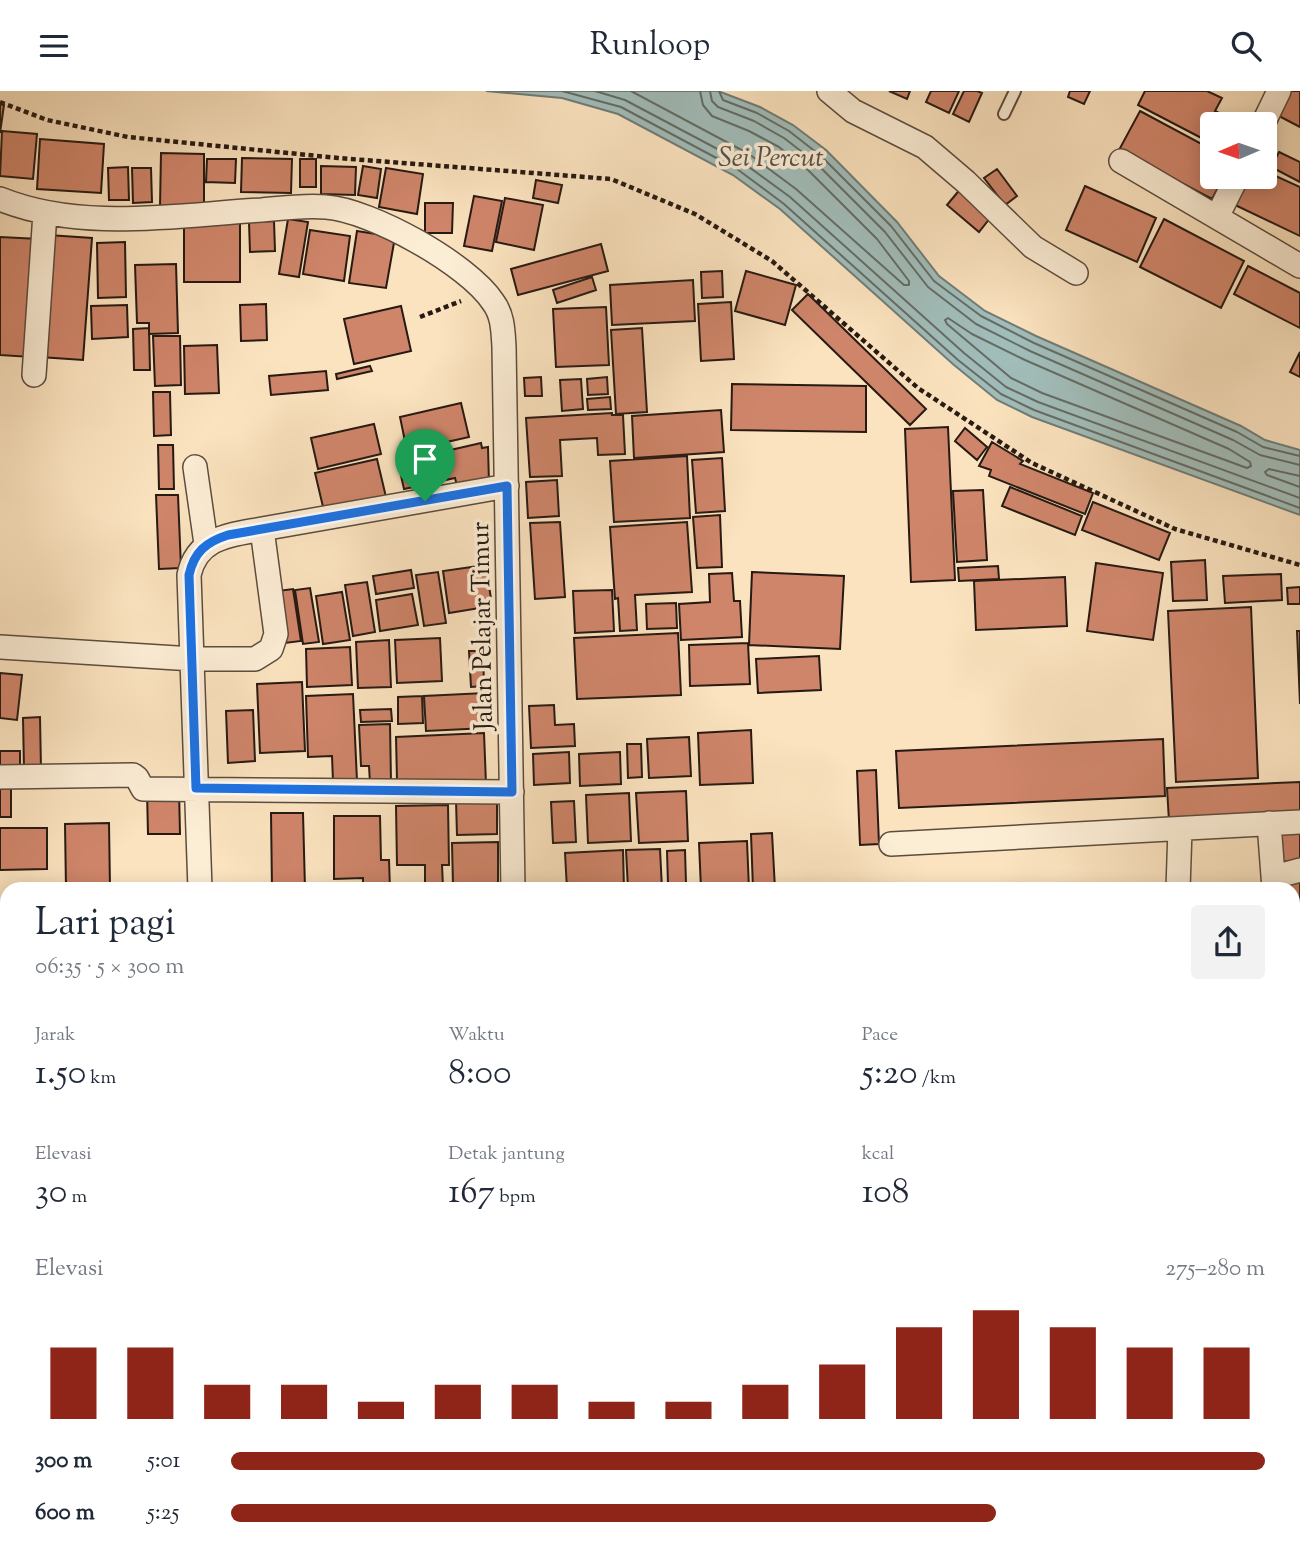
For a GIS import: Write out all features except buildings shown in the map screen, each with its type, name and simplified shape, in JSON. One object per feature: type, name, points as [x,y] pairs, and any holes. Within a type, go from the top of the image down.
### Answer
[{"type":"street","points":[[829,91],[873,124],[925,148],[966,182],[1033,247],[1076,273]]},
{"type":"street","points":[[1269,112],[1279,91]]},
{"type":"street","points":[[1121,161],[1300,266]]},
{"type":"street","points":[[1217,217],[1231,189]]},
{"type":"street","name":"Jalan Pelajar Timur","points":[[0,199],[45,213],[104,219],[307,207],[342,209],[361,214],[439,254],[472,277],[495,303],[503,326],[513,882]]},
{"type":"street","points":[[34,375],[45,213]]},
{"type":"street","points":[[195,467],[206,544]]},
{"type":"street","points":[[200,882],[189,575],[194,558],[206,544],[228,535],[507,486]]},
{"type":"street","points":[[0,647],[193,659],[255,659],[266,654],[274,643],[275,634],[262,529]]},
{"type":"street","points":[[0,777],[133,775],[143,789],[512,792]]},
{"type":"street","points":[[891,843],[1300,822]]},
{"type":"street","points":[[1269,823],[1274,882]]},
{"type":"street","points":[[1178,882],[1180,829]]},
{"type":"street","points":[[1276,882],[1300,870]]},
{"type":"lane","points":[[1004,114],[1016,91]]},
{"type":"path","points":[[0,102],[47,120],[128,137],[338,158],[611,179],[695,214],[772,261],[918,388],[1032,463],[1175,529],[1300,565]]},
{"type":"path","points":[[420,317],[485,291]]},
{"type":"water","name":"Sei Percut","points":[[486,91],[718,91],[760,107],[793,125],[826,150],[897,222],[939,276],[985,311],[1241,426],[1265,440],[1300,450],[1300,515],[1032,417],[997,400],[954,365],[780,209],[733,175],[618,114],[562,98]]},
{"type":"route","points":[[507,486],[512,792],[196,788],[189,575],[198,552],[206,544],[228,535],[425,501],[507,486]]}]
